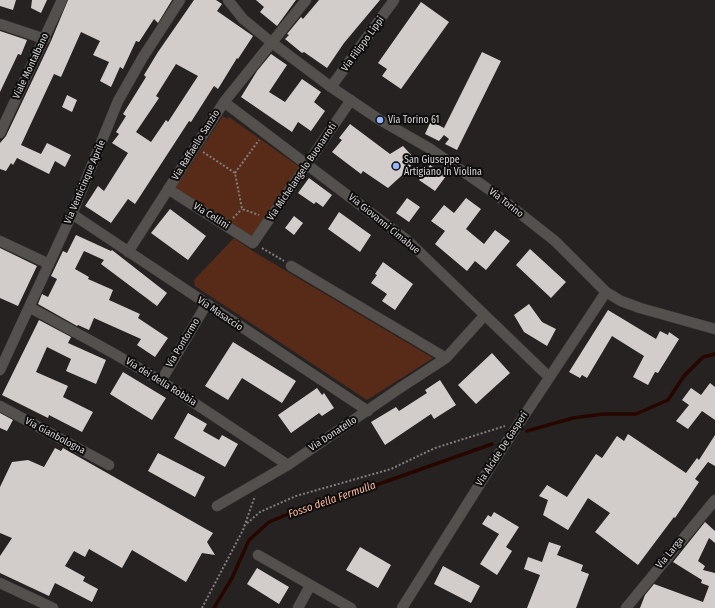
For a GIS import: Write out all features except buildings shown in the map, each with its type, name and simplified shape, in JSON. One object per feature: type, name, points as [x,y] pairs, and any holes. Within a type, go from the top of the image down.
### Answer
[{"type":"street","name":"Viale Montalbano","points":[[0,133],[62,0]]},
{"type":"street","name":"Via Venticinque Aprile","points":[[0,370],[72,214],[124,89],[180,0]]},
{"type":"street","name":"Via Torino","points":[[228,0],[243,19],[270,42],[331,87],[429,148],[494,193],[555,241],[606,292],[621,301],[640,308],[715,328]]},
{"type":"street","name":"Via Raffaello Sanzio","points":[[128,252],[224,102],[270,42],[306,0]]},
{"type":"street","name":"Via Filippo Lippi","points":[[331,87],[394,0]]},
{"type":"street","points":[[0,24],[45,39]]},
{"type":"street","name":"Via Michelangelo Buonarroti","points":[[253,243],[308,165],[351,100]]},
{"type":"street","name":"Via Giovanni Cimabue","points":[[224,102],[408,241],[484,316],[549,377]]},
{"type":"street","name":"Via Cellini","points":[[168,189],[253,243]]},
{"type":"street","name":"Via Masaccio","points":[[72,214],[206,305],[368,411]]},
{"type":"street","points":[[0,241],[49,264]]},
{"type":"street","points":[[291,266],[446,358]]},
{"type":"street","name":"Via Alcide De Gasperi","points":[[402,608],[519,423],[606,292]]},
{"type":"street","name":"Via Pontormo","points":[[161,381],[206,305]]},
{"type":"street","name":"Via dei della Robbia","points":[[29,307],[107,349],[161,381],[288,465]]},
{"type":"street","name":"Via Donatello","points":[[217,506],[288,465],[446,358],[484,316]]},
{"type":"street","name":"Via Gianbologna","points":[[0,406],[109,465]]},
{"type":"street","name":"Via Larga","points":[[626,608],[715,500]]},
{"type":"street","points":[[258,555],[351,608]]},
{"type":"street","points":[[0,583],[53,608]]},
{"type":"street","points":[[298,608],[310,586]]},
{"type":"path","points":[[235,173],[265,133]]},
{"type":"path","points":[[195,147],[235,173],[242,209],[270,219]]},
{"type":"path","points":[[253,243],[291,266]]},
{"type":"path","points":[[244,526],[260,512],[296,496],[391,469],[435,448],[491,429],[519,423]]},
{"type":"path","points":[[202,608],[244,526],[257,491]]},
{"type":"shaded area","points":[[223,116],[227,119],[229,117],[301,168],[252,239],[175,188]]},
{"type":"shaded area","points":[[234,238],[254,252],[433,358],[367,400],[195,286],[194,280]]},
{"type":"waterway","name":"Fosso della Fermulla","points":[[527,431],[573,418],[603,414],[636,414],[668,400],[684,376],[703,357],[715,354]]},
{"type":"waterway","name":"Fosso della Fermulla","points":[[214,608],[232,578],[249,540],[269,522],[298,510],[345,496],[492,444]]},
{"type":"place","name":"Via Torino 61","points":[[380,120]]},
{"type":"place","name":"San Giuseppe Artigiano In Violina","points":[[396,166]]}]
